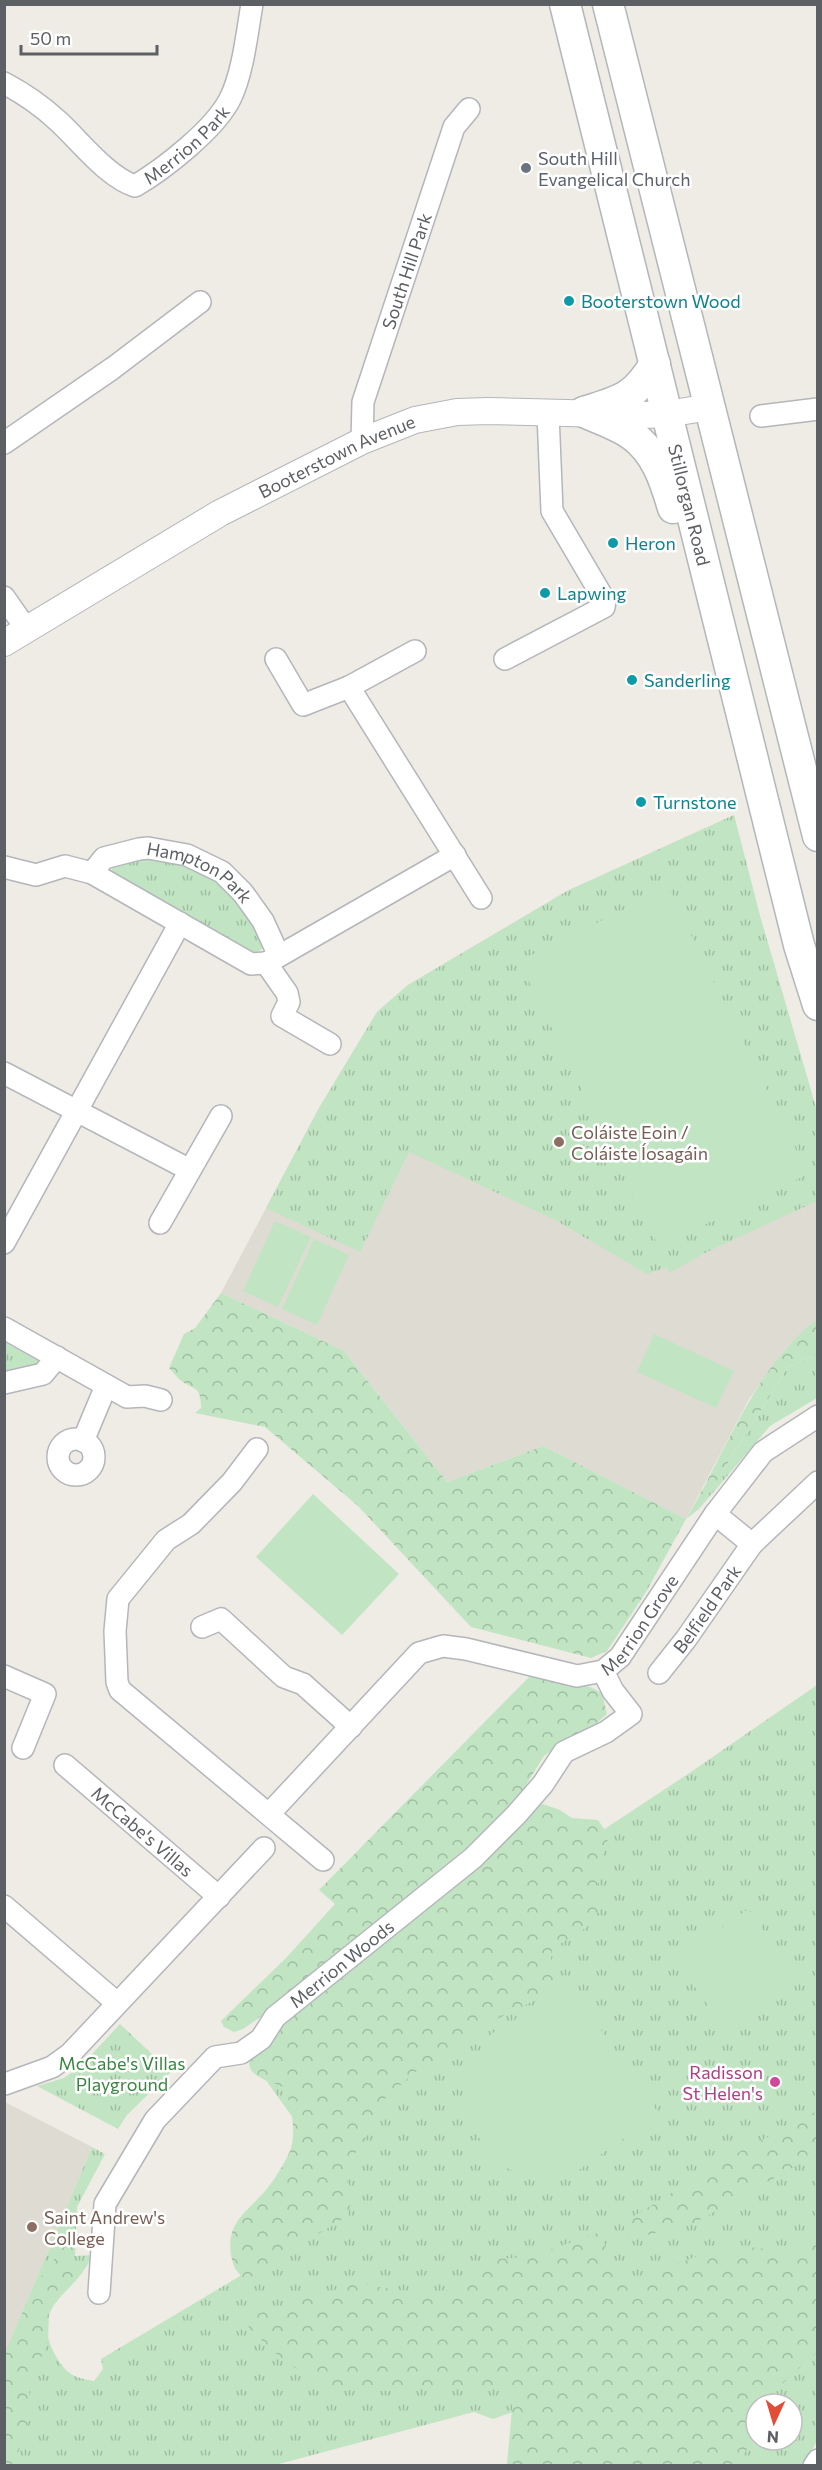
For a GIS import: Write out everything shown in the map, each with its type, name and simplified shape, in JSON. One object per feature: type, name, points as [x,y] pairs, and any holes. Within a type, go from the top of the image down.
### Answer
[{"type":"main road","name":"Stillorgan Road","points":[[565,4],[799,945],[818,1005]]},
{"type":"main road","points":[[608,4],[818,836]]},
{"type":"main road","points":[[584,412],[631,395],[655,364]]},
{"type":"main road","points":[[584,412],[631,434],[648,452],[664,478],[687,560],[700,575],[709,580]]},
{"type":"main road","points":[[691,510],[705,492],[719,492],[733,500]]},
{"type":"street","name":"Merrion Park","points":[[4,83],[22,93],[55,118],[120,181],[135,186],[152,176],[218,119],[231,98],[243,57],[252,4]]},
{"type":"street","name":"South Hill Park","points":[[362,441],[361,418],[367,391],[454,127],[469,109]]},
{"type":"street","points":[[4,443],[113,368],[200,302]]},
{"type":"street","name":"Booterstown Avenue","points":[[4,644],[220,513],[362,441],[415,420],[436,415],[488,411],[548,414],[584,412],[667,414],[710,406]]},
{"type":"street","points":[[761,416],[818,409]]},
{"type":"street","points":[[505,659],[604,607],[605,601],[552,511],[548,414]]},
{"type":"street","points":[[4,597],[27,630]]},
{"type":"street","points":[[276,659],[303,705],[350,687],[415,651]]},
{"type":"street","points":[[350,687],[481,898]]},
{"type":"street","name":"Hampton Park","points":[[92,873],[104,858],[148,848],[188,855],[222,872],[243,893],[263,921],[272,960],[289,1002],[282,1016],[330,1044]]},
{"type":"street","points":[[4,867],[36,875],[65,866],[92,873],[251,964],[272,960],[454,855]]},
{"type":"street","points":[[4,1243],[180,923]]},
{"type":"street","points":[[4,1072],[190,1170]]},
{"type":"street","points":[[160,1223],[221,1116]]},
{"type":"street","points":[[4,1328],[127,1397],[145,1396],[161,1400]]},
{"type":"street","points":[[4,1383],[43,1374],[57,1357]]},
{"type":"street","points":[[83,1441],[106,1386]]},
{"type":"street","name":"Merrion Grove","points":[[269,1814],[419,1653],[443,1646],[466,1649],[577,1676],[603,1671],[620,1657],[715,1514],[763,1452],[818,1416]]},
{"type":"street","points":[[258,1449],[232,1482],[191,1524],[166,1540],[118,1599],[115,1666],[120,1690],[323,1860]]},
{"type":"street","name":"Belfield Park","points":[[659,1673],[686,1639],[752,1544],[818,1482]]},
{"type":"street","points":[[715,1514],[752,1544]]},
{"type":"street","points":[[202,1626],[221,1619],[284,1677],[303,1684],[351,1727]]},
{"type":"street","name":"Merrion Woods","points":[[99,2293],[105,2204],[155,2120],[215,2057],[241,2053],[261,2039],[274,2017],[473,1858],[543,1784],[564,1752],[606,1732],[631,1714],[613,1691],[603,1671]]},
{"type":"street","points":[[4,1676],[45,1694],[23,1748]]},
{"type":"street","name":"McCabe's Villas","points":[[65,1765],[219,1897]]},
{"type":"street","points":[[5,2083],[52,2067],[86,2039],[117,2003],[264,1848]]},
{"type":"street","points":[[4,1906],[117,2003]]},
{"type":"street","points":[[5,2083],[28,2095]]},
{"type":"street","points":[[814,2466],[818,2460]]},
{"type":"shaded area","name":"Coláiste Eoin / Coláiste Íosagáin","points":[[734,815],[760,916],[817,1111],[817,1319],[785,1349],[749,1399],[686,1519],[543,1446],[447,1482],[344,1351],[221,1293],[319,1108],[377,1012],[408,985],[567,891]]},
{"type":"shaded area","name":"Saint Andrew's College","points":[[5,2102],[92,2147],[5,2353]]},
{"type":"green space","points":[[734,815],[760,916],[817,1111],[817,1201],[705,1253],[669,1273],[667,1267],[647,1274],[555,1220],[409,1152],[360,1252],[266,1208],[319,1108],[377,1012],[408,985],[567,891]]},
{"type":"green space","points":[[148,858],[207,871],[248,911],[263,947],[257,954],[111,871],[114,864]]},
{"type":"green space","points":[[668,888],[808,1174],[659,1247],[519,961]]},
{"type":"green space","points":[[275,1221],[311,1237],[278,1307],[243,1291]]},
{"type":"green space","points":[[314,1239],[349,1255],[317,1325],[282,1309]]},
{"type":"green space","points":[[221,1293],[344,1351],[447,1482],[543,1446],[686,1519],[646,1592],[607,1651],[591,1658],[471,1627],[358,1506],[265,1427],[195,1413],[201,1408],[198,1391],[184,1383],[169,1368],[184,1334],[195,1328]]},
{"type":"green space","points":[[817,1319],[817,1354],[788,1367],[699,1509],[686,1519],[758,1386],[795,1339]]},
{"type":"green space","points":[[654,1334],[734,1371],[716,1408],[637,1372]]},
{"type":"green space","points":[[4,1342],[40,1362],[41,1365],[5,1374]]},
{"type":"green space","points":[[817,1354],[817,1398],[770,1426],[699,1509],[788,1367]]},
{"type":"green space","points":[[313,1494],[399,1574],[342,1635],[256,1557]]},
{"type":"green space","points":[[530,1676],[590,1687],[602,1693],[607,1714],[591,1728],[560,1744],[544,1756],[508,1814],[256,2020],[234,2032],[224,2027],[221,2021],[286,1958],[335,1904],[319,1890]]},
{"type":"green space","points":[[817,1685],[818,2439],[804,2465],[507,2465],[513,2412],[493,2419],[474,2412],[275,2465],[5,2466],[5,2353],[92,2147],[105,2154],[77,2207],[75,2256],[92,2255],[76,2281],[57,2301],[50,2312],[47,2324],[49,2339],[64,2368],[77,2377],[94,2381],[103,2369],[101,2359],[245,2273],[350,2197],[252,2061],[691,1772]]},
{"type":"green space","points":[[543,1804],[560,1810],[572,1818],[598,1820],[609,1836],[598,1869],[598,1912],[590,1925],[552,1949],[551,1960],[559,1973],[555,1990],[493,2021],[439,2063],[415,2072],[385,2099],[377,2121],[353,2157],[346,2175],[352,2195],[348,2216],[293,2249],[263,2274],[243,2278],[236,2270],[231,2255],[232,2234],[240,2218],[266,2190],[279,2171],[290,2151],[293,2136],[291,2111],[285,2088],[257,2075],[253,2072],[249,2062],[272,2042],[285,2015],[534,1808]]},
{"type":"green space","points":[[748,1909],[796,1976],[723,2027],[676,1960]]},
{"type":"green space","points":[[571,1986],[659,2114],[567,2178],[531,2179],[489,2160],[465,2106],[472,2064],[491,2034]]},
{"type":"green space","name":"McCabe's Villas Playground","points":[[120,2024],[171,2072],[127,2115],[118,2129],[37,2086],[64,2078],[80,2067]]},
{"type":"green space","points":[[817,2111],[817,2154],[691,2225],[629,2239],[623,2223],[730,2157]]},
{"type":"green space","points":[[74,2232],[73,2282],[56,2300],[49,2314],[48,2342],[30,2383],[27,2433],[12,2465],[5,2465],[5,2353],[33,2288]]},
{"type":"green space","points":[[600,2232],[615,2270],[634,2280],[703,2254],[751,2247],[794,2253],[817,2237],[817,2352],[773,2392],[744,2392],[746,2452],[737,2465],[507,2465],[514,2386],[443,2385],[409,2391],[338,2390],[286,2363],[250,2329],[244,2318],[357,2283],[415,2293],[453,2290],[495,2259],[530,2257]]},
{"type":"place","name":"South Hill Evangelical Church","points":[[526,168]]},
{"type":"place","name":"Booterstown Wood","points":[[569,301]]},
{"type":"place","name":"Heron","points":[[613,543]]},
{"type":"place","name":"Lapwing","points":[[545,593]]},
{"type":"place","name":"Sanderling","points":[[632,680]]},
{"type":"place","name":"Turnstone","points":[[641,802]]},
{"type":"place","name":"Coláiste Eoin / Coláiste Íosagáin","points":[[559,1142]]},
{"type":"place","name":"Radisson St Helen's","points":[[775,2082]]},
{"type":"place","name":"Saint Andrew's College","points":[[32,2227]]}]
